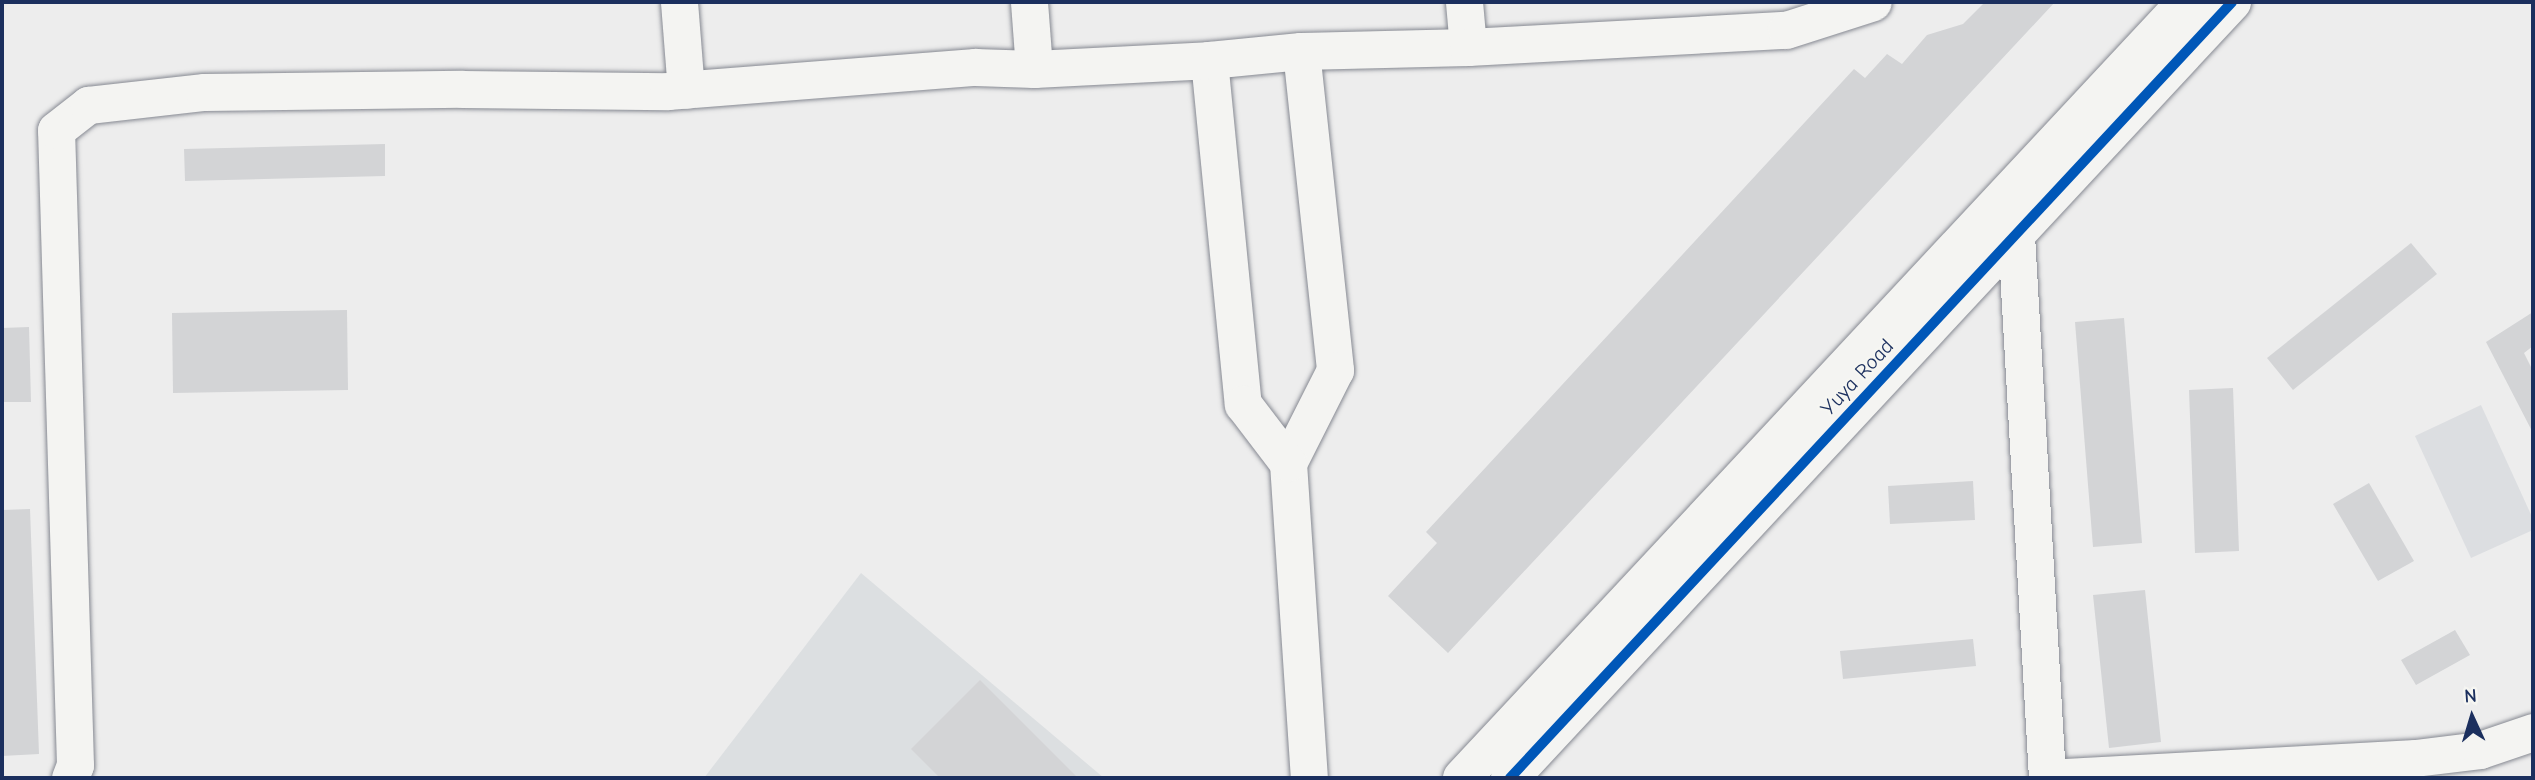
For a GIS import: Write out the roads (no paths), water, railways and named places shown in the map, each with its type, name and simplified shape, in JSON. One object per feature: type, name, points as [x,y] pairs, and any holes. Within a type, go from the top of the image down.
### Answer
[{"type":"highway","name":"Yuya Road","points":[[1462,778],[2186,2]]},
{"type":"highway","name":"Yuya Road","points":[[1510,778],[2232,2]]},
{"type":"lane","points":[[679,2],[686,90]]},
{"type":"lane","points":[[1029,2],[1034,69]]},
{"type":"lane","points":[[1464,2],[1468,47]]},
{"type":"lane","points":[[70,778],[75,765],[57,130],[88,105],[204,92],[686,90],[975,67],[1034,69],[1209,60],[1301,51],[1468,47],[1786,30],[1873,2]]},
{"type":"lane","points":[[1301,51],[1335,370],[1288,463],[1309,778]]},
{"type":"lane","points":[[1209,60],[1242,404],[1288,463]]},
{"type":"lane","points":[[2015,235],[2047,778],[2415,758],[2480,750],[2533,732]]}]
